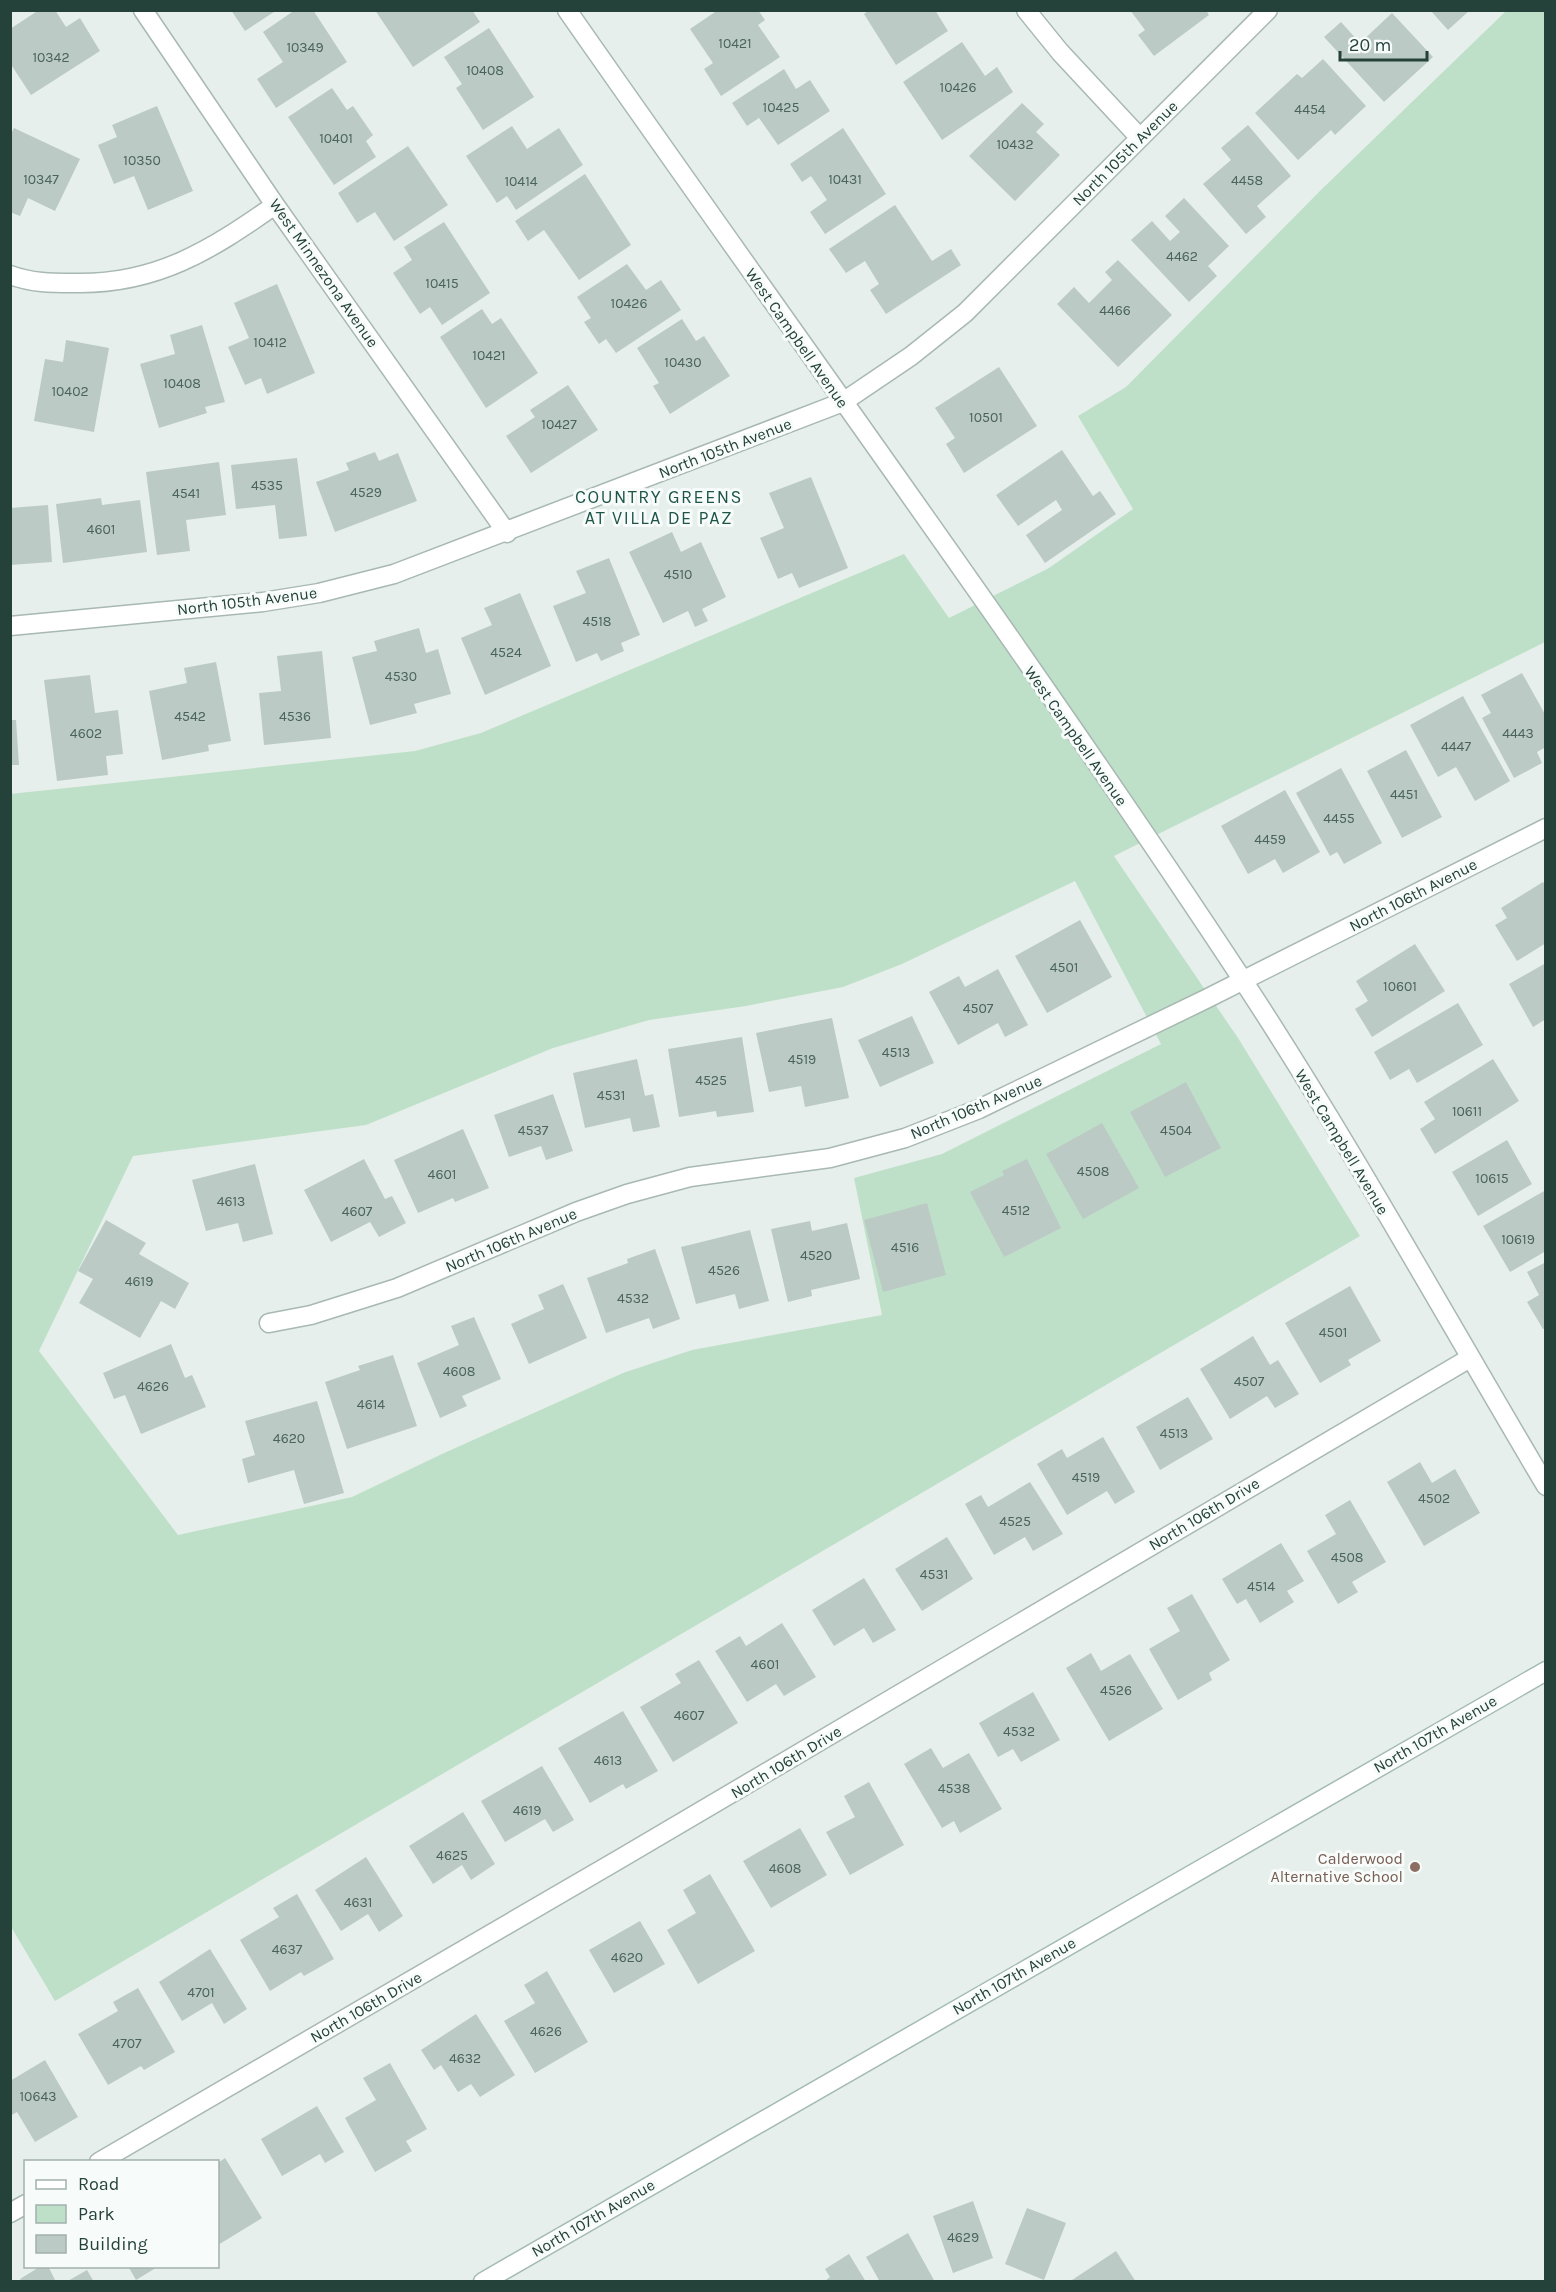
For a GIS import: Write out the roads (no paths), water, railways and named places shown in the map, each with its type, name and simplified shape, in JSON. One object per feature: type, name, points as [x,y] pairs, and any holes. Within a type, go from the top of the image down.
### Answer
[{"type":"street","name":"West Minnezona Avenue","points":[[143,10],[275,205],[507,533]]},
{"type":"street","name":"West Campbell Avenue","points":[[567,10],[843,402],[1243,981],[1311,1087],[1545,1486]]},
{"type":"street","points":[[1026,10],[1060,52],[1140,138]]},
{"type":"street","name":"North 105th Avenue","points":[[10,626],[263,602],[319,593],[394,574],[507,533],[843,402],[911,356],[965,313],[1268,10]]},
{"type":"street","points":[[10,275],[32,283],[103,284],[150,275],[192,258],[224,241],[275,205]]},
{"type":"street","name":"North 106th Avenue","points":[[269,1323],[310,1315],[397,1288],[576,1212],[627,1194],[690,1177],[830,1158],[905,1138],[979,1109],[1243,981],[1545,828]]},
{"type":"street","name":"North 106th Drive","points":[[102,2160],[628,1854],[1470,1358]]},
{"type":"street","name":"North 107th Avenue","points":[[483,2282],[1545,1671]]},
{"type":"street","points":[[10,2213],[24,2205]]},
{"type":"place","name":"Calderwood Alternative School","points":[[1415,1867]]},
{"type":"district","name":"COUNTRY GREENS AT VILLA DE PAZ","points":[[659,507]]}]
